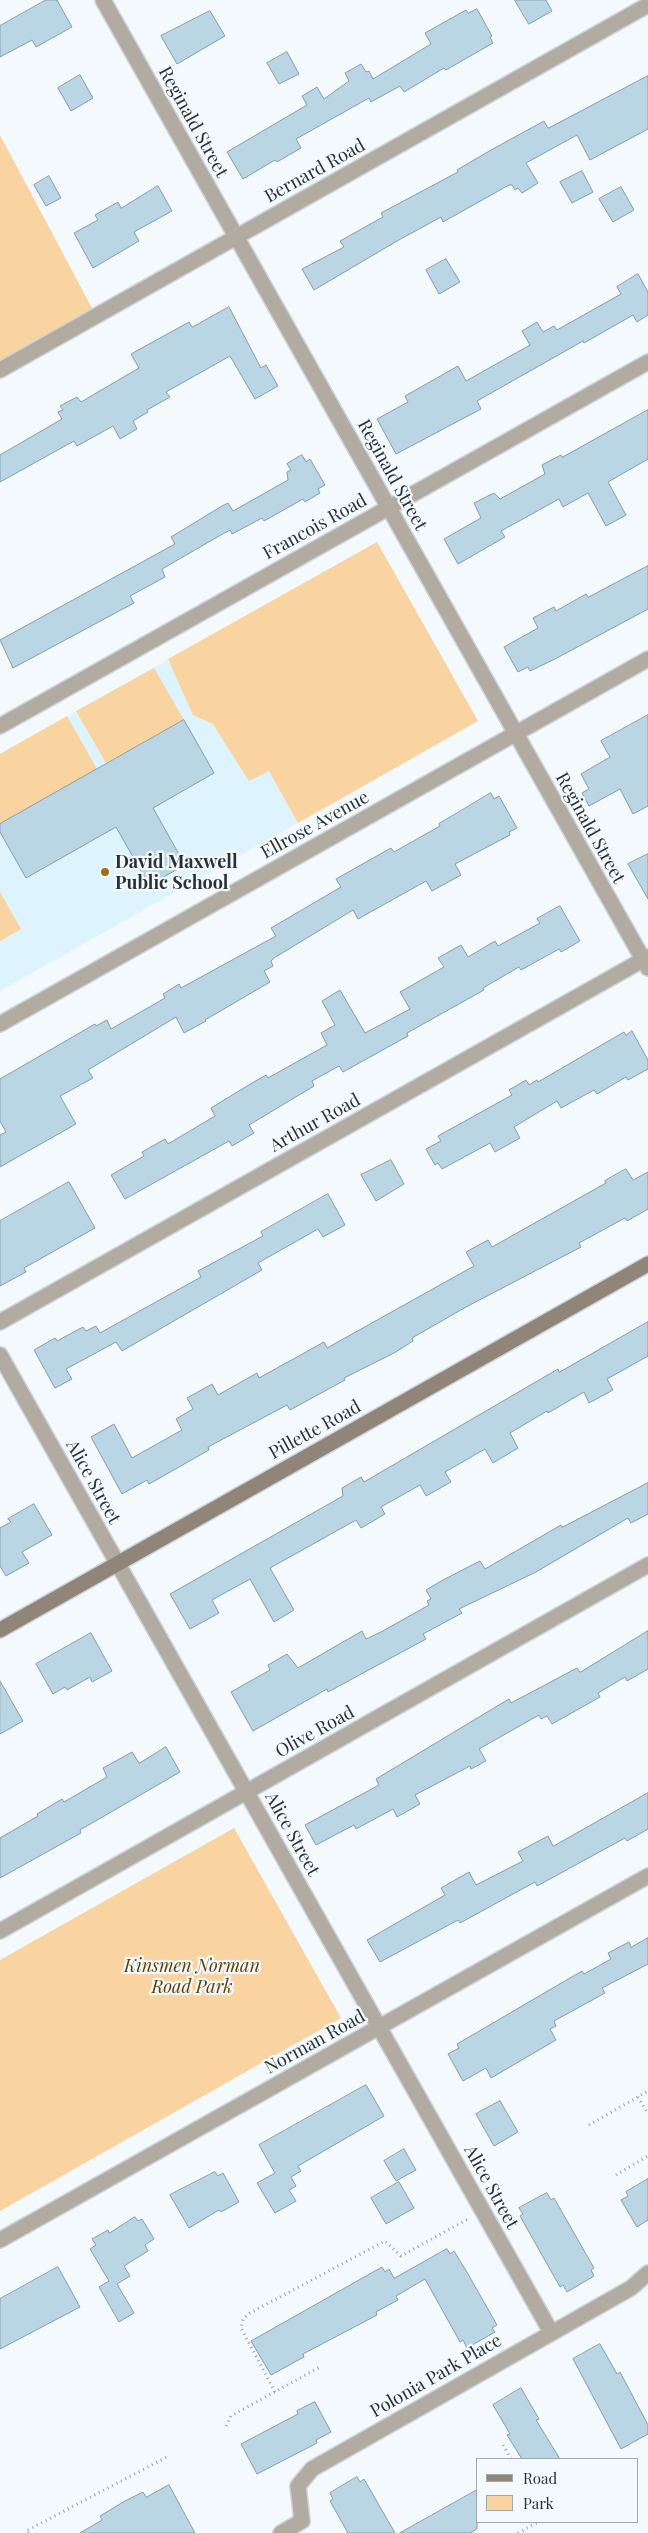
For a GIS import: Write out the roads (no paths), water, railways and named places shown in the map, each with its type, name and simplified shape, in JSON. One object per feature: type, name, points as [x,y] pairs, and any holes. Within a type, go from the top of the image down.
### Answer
[{"type":"street","name":"Reginald Street","points":[[103,0],[646,962]]},
{"type":"street","name":"Bernard Road","points":[[0,370],[648,5]]},
{"type":"street","name":"Francois Road","points":[[0,726],[648,362]]},
{"type":"street","name":"Ellrose Avenue","points":[[0,1024],[648,659]]},
{"type":"street","name":"Arthur Road","points":[[0,1322],[646,962]]},
{"type":"street","name":"Pillette Road","points":[[0,1630],[648,1264]]},
{"type":"street","name":"Alice Street","points":[[0,1355],[551,2332]]},
{"type":"street","name":"Olive Road","points":[[0,1931],[648,1565]]},
{"type":"street","name":"Norman Road","points":[[0,2240],[648,1876]]},
{"type":"street","name":"Polonia Park Place","points":[[281,2533],[302,2521],[298,2486],[312,2469],[551,2332],[632,2288],[648,2273]]},
{"type":"place","name":"David Maxwell Public School","points":[[105,872]]},
{"type":"park label","name":"Kinsmen Norman Road Park","points":[[192,1976]]}]
